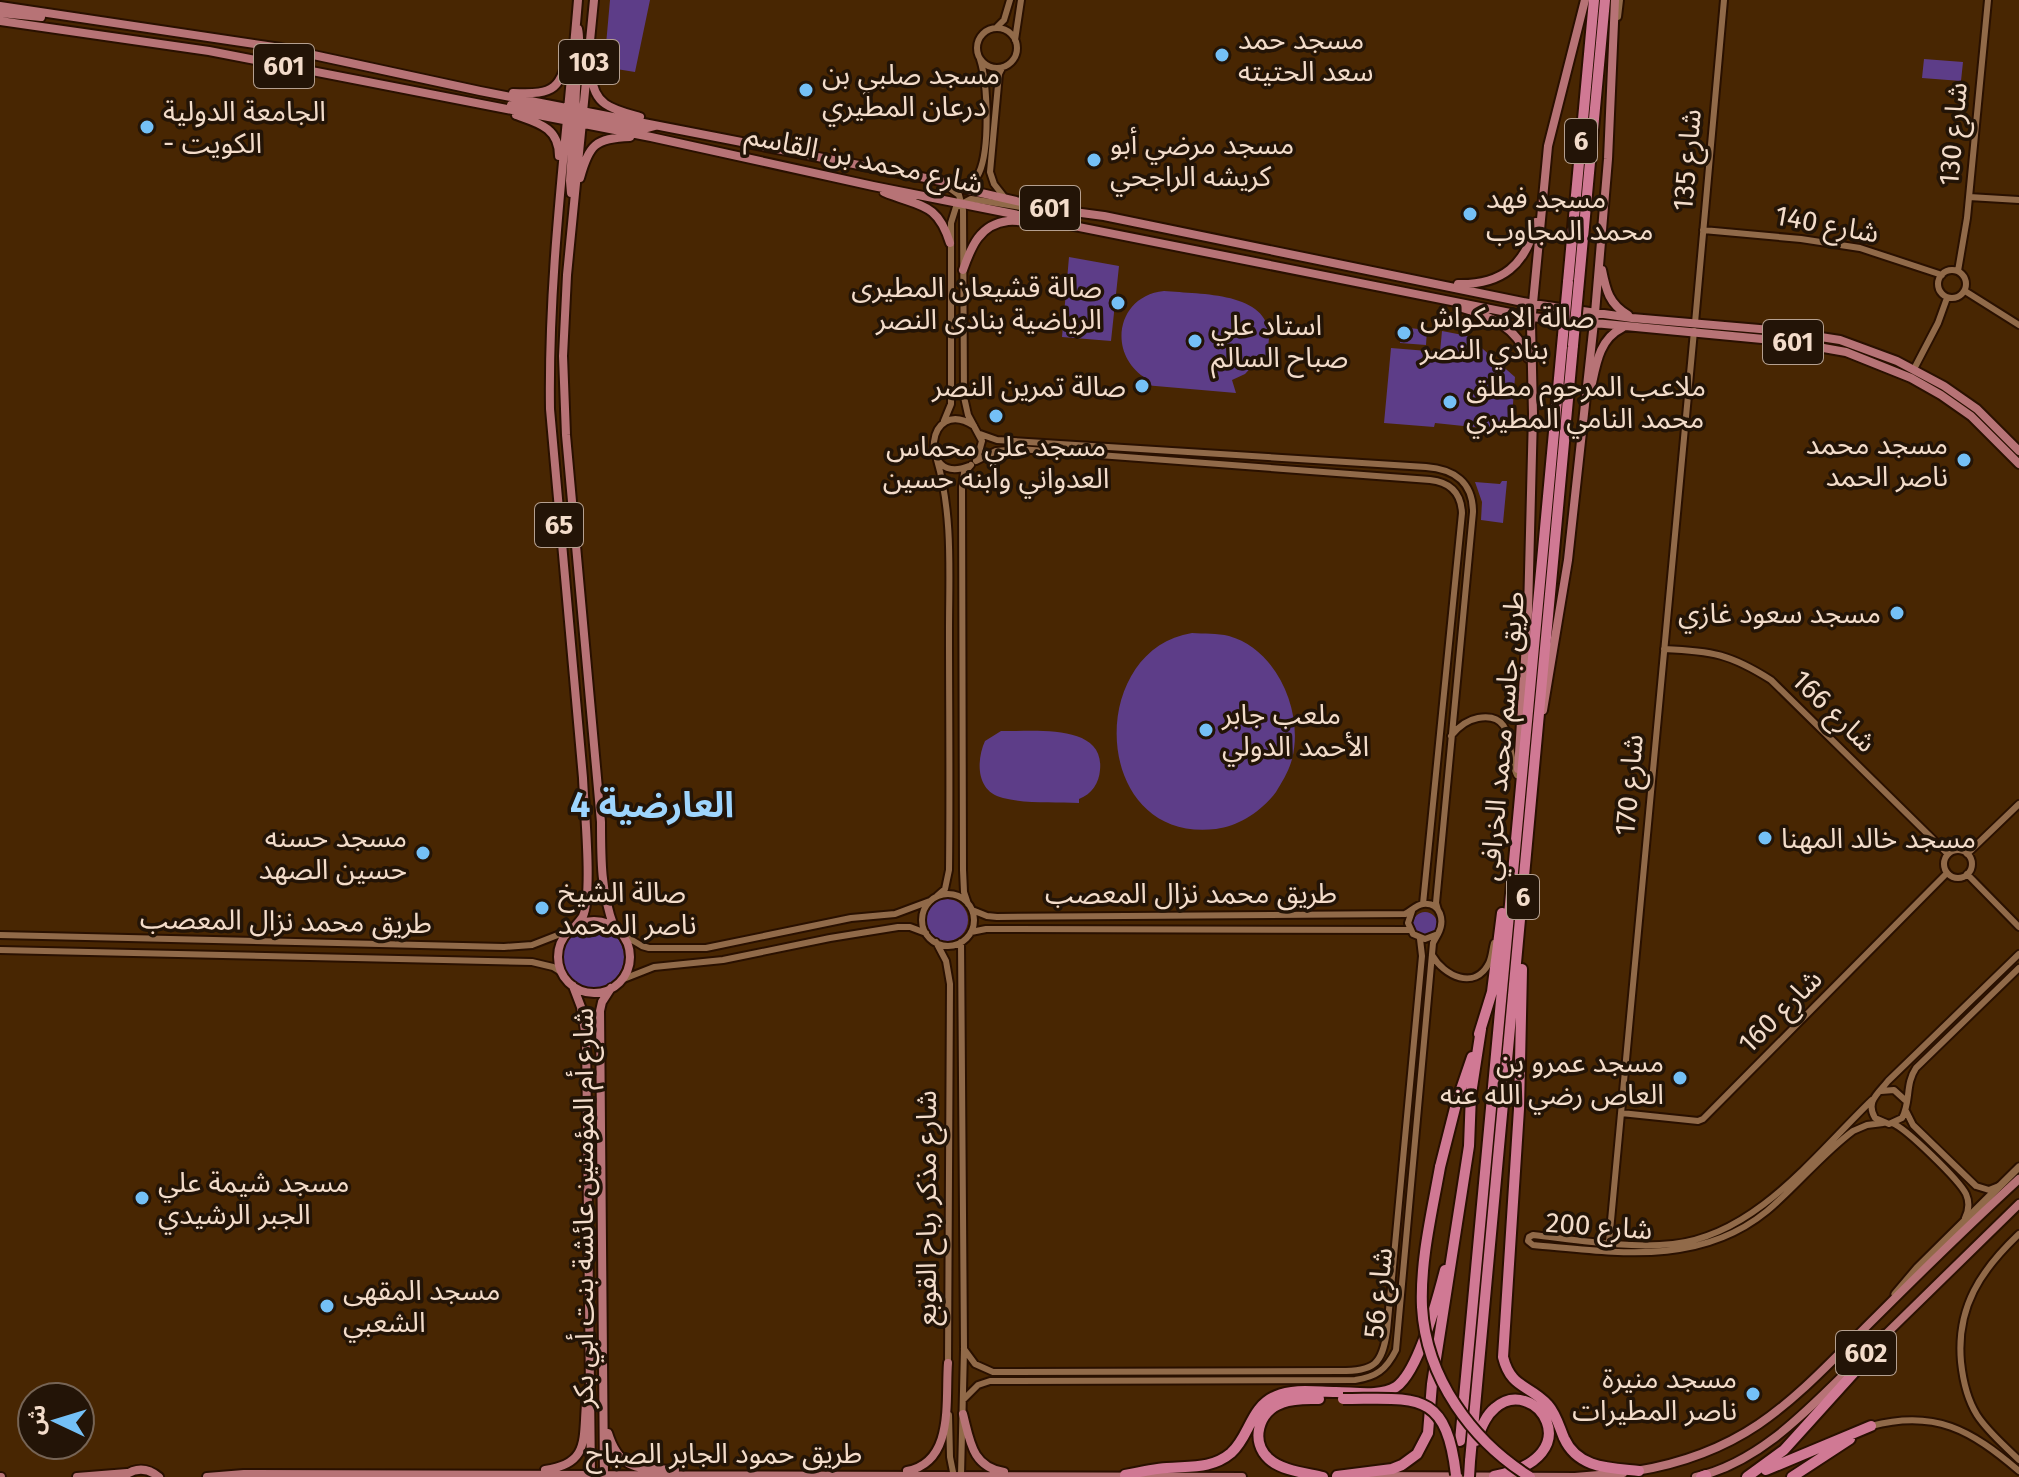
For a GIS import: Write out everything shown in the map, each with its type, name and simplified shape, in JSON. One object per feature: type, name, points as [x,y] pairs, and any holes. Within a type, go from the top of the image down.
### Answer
[{"type":"highway","name":"طريق جاسم محمد الخرافي","points":[[1469,1477],[1522,906],[1594,0]]},
{"type":"highway","name":"طريق جاسم محمد الخرافي","points":[[1573,282],[1605,0]]},
{"type":"highway","name":"طريق جاسم محمد الخرافي","points":[[1456,1476],[1516,832],[1568,345]]},
{"type":"highway","points":[[1516,832],[1506,876],[1492,992],[1456,1104],[1440,1167],[1422,1308],[1427,1340],[1444,1385],[1458,1409],[1489,1445],[1530,1477]]},
{"type":"highway","points":[[1522,906],[1519,1109],[1503,1357],[1509,1376],[1547,1403],[1555,1414],[1565,1441],[1582,1460],[1597,1467],[1639,1471]]},
{"type":"highway","points":[[1337,1476],[1392,1469],[1410,1460],[1424,1444],[1428,1433],[1432,1384],[1469,1146],[1471,1094],[1481,1029]]},
{"type":"highway","points":[[1125,1475],[1214,1463],[1231,1453],[1254,1415],[1276,1396],[1294,1392],[1378,1393],[1397,1386],[1411,1369],[1429,1322],[1458,1225]]},
{"type":"highway","points":[[1750,1476],[1769,1463],[1808,1425],[1885,1335]]},
{"type":"highway","points":[[1322,1477],[1275,1464],[1263,1452],[1258,1432],[1268,1411],[1279,1403],[1294,1399],[1403,1399],[1430,1409],[1450,1434],[1456,1476]]},
{"type":"highway","points":[[1471,1455],[1487,1417],[1502,1403],[1521,1400],[1530,1403],[1544,1415],[1549,1436],[1541,1456],[1516,1472],[1494,1476]]},
{"type":"highway","points":[[1750,1476],[1871,1426]]},
{"type":"highway","points":[[1792,1477],[1871,1426]]},
{"type":"main road","name":"103","points":[[576,20],[578,0]]},
{"type":"main road","name":"103","points":[[575,115],[590,43],[594,0]]},
{"type":"main road","points":[[1519,807],[1517,775],[1527,640],[1531,317],[1542,194],[1554,114],[1585,0]]},
{"type":"main road","points":[[1535,750],[1568,560],[1583,424],[1608,159],[1609,92],[1617,0]]},
{"type":"main road","name":"شارع محمد بن القاسم","points":[[0,3],[37,12],[281,48],[480,91],[651,137],[873,186],[1531,317],[1626,327],[1782,331],[1840,340],[1914,369],[1977,409],[2019,451]]},
{"type":"main road","points":[[0,13],[49,18],[62,16]]},
{"type":"main road","points":[[480,91],[540,94],[556,87],[562,79],[576,20]]},
{"type":"main road","points":[[573,202],[570,181],[581,51],[576,20]]},
{"type":"main road","name":"شارع محمد بن القاسم","points":[[0,24],[59,29],[209,51],[485,105],[671,127],[1533,304],[1816,345],[1846,352],[1911,378],[1971,416],[2019,464]]},
{"type":"main road","points":[[590,43],[592,85],[601,102],[608,108],[671,127]]},
{"type":"main road","points":[[209,51],[225,50],[279,59],[285,54],[281,48]]},
{"type":"main road","points":[[485,105],[551,130],[559,147],[559,199]]},
{"type":"main road","name":"65","points":[[561,972],[558,951],[583,916],[587,902],[586,839],[550,409],[550,297],[559,199],[575,115]]},
{"type":"main road","points":[[573,202],[586,156],[591,149],[609,138],[651,137]]},
{"type":"main road","points":[[873,186],[930,208],[943,223],[950,243]]},
{"type":"main road","points":[[1442,285],[1486,282],[1516,264],[1532,236],[1542,194]]},
{"type":"main road","name":"65","points":[[573,202],[564,308],[566,435],[592,703],[601,822],[601,874],[606,905],[614,927]]},
{"type":"main road","points":[[963,270],[973,244],[991,226],[1007,221],[1050,220]]},
{"type":"main road","points":[[1600,257],[1613,305],[1632,318]]},
{"type":"main road","points":[[1428,295],[1489,316],[1502,324],[1523,347],[1532,374]]},
{"type":"main road","points":[[1583,424],[1600,351],[1615,332],[1626,327]]},
{"type":"main road","points":[[561,972],[573,986],[592,993],[611,988],[621,980],[630,957],[628,945],[614,927],[595,920],[572,928]]},
{"type":"main road","name":"شارع أم المؤمنين عائشة بنت أبي بكر","points":[[573,986],[581,1007],[586,1037],[591,1476]]},
{"type":"main road","name":"شارع أم المؤمنين عائشة بنت أبي بكر","points":[[604,1476],[600,1011],[611,988]]},
{"type":"main road","points":[[1884,1309],[1917,1268],[2019,1167]]},
{"type":"main road","name":"602","points":[[1322,1477],[1575,1477],[1639,1471],[1702,1455],[1762,1424],[1803,1390],[2019,1179]]},
{"type":"main road","name":"602","points":[[1701,1476],[1746,1455],[1789,1426],[2019,1206]]},
{"type":"main road","points":[[509,1474],[562,1468],[578,1456],[583,1443],[590,1363]]},
{"type":"main road","points":[[845,1475],[912,1470],[925,1465],[936,1453],[943,1437],[948,1363]]},
{"type":"main road","points":[[963,1414],[973,1452],[983,1465],[997,1471],[1032,1477]]},
{"type":"main road","points":[[604,1422],[616,1455],[628,1465],[690,1472],[699,1476]]},
{"type":"main road","points":[[77,1477],[124,1475],[147,1470],[159,1477]]},
{"type":"main road","name":"طريق حمود الجابر الصباح","points":[[207,1477],[244,1474],[509,1474],[1242,1477]]},
{"type":"street","points":[[957,186],[971,182],[980,171],[987,103],[986,82],[977,48],[979,39],[1004,20],[1010,0]]},
{"type":"street","points":[[1005,198],[991,179],[990,172],[999,74],[1016,56],[1015,40],[1021,0]]},
{"type":"street","name":"شارع 135","points":[[1694,327],[1724,0]]},
{"type":"street","name":"شارع 130","points":[[1958,271],[1969,197],[1988,0]]},
{"type":"street","points":[[996,28],[1008,31],[1015,40]]},
{"type":"street","points":[[980,59],[989,67],[1002,68]]},
{"type":"street","points":[[980,171],[985,175],[990,172]]},
{"type":"street","points":[[621,980],[654,967],[723,960],[871,931],[910,927],[944,945],[961,942],[971,932],[973,925],[964,892],[963,870],[962,487],[964,473],[982,448],[980,434],[968,415],[964,397],[964,220],[957,192],[941,181]]},
{"type":"street","points":[[1969,197],[2019,200]]},
{"type":"street","points":[[622,934],[649,948],[706,948],[851,918],[895,914],[930,901],[945,889],[949,870],[948,538],[945,488],[934,453],[933,437],[951,404],[952,214],[961,203],[971,199],[1021,207],[1035,204]]},
{"type":"street","name":"شارع 140","points":[[1703,230],[1860,248],[1942,275]]},
{"type":"street","points":[[1949,270],[1958,271],[1966,279],[1965,291],[1957,298],[1947,298],[1938,285],[1942,275],[1949,270]]},
{"type":"street","points":[[1965,291],[2019,325]]},
{"type":"street","points":[[1914,369],[1947,298]]},
{"type":"street","name":"شارع 170","points":[[1609,1242],[1694,327]]},
{"type":"street","points":[[942,424],[961,420],[974,426]]},
{"type":"street","points":[[980,434],[997,440],[1426,467],[1456,474],[1466,484],[1472,498],[1473,512],[1436,903],[1442,925],[1438,934],[1430,939],[1420,939],[1410,930],[1408,923],[1412,911],[1423,904]]},
{"type":"street","points":[[937,460],[953,469],[989,454],[1012,449],[1438,480],[1453,488],[1461,502],[1423,904]]},
{"type":"street","points":[[1237,454],[1237,466]]},
{"type":"street","points":[[1375,476],[1383,473],[1422,475],[1426,467]]},
{"type":"street","name":"شارع 166","points":[[1664,649],[1720,654],[1746,664],[1771,680],[1948,854]]},
{"type":"street","points":[[1448,662],[1457,670]]},
{"type":"street","points":[[1446,674],[1457,670]]},
{"type":"street","points":[[1451,736],[1471,720],[1495,720],[1508,733],[1517,775]]},
{"type":"street","points":[[1967,854],[2019,804]]},
{"type":"street","points":[[1959,851],[1967,854],[1971,864],[1967,874],[1957,878],[1947,873],[1944,860],[1948,854],[1959,851]]},
{"type":"street","name":"شارع 160","points":[[1621,1113],[1690,1121],[1703,1119],[1947,873]]},
{"type":"street","points":[[1967,874],[2019,927]]},
{"type":"street","points":[[937,896],[951,894],[970,907]]},
{"type":"street","points":[[926,933],[923,917],[930,901]]},
{"type":"street","points":[[1423,904],[1438,910]]},
{"type":"street","name":"طريق محمد نزال المعصب","points":[[970,907],[987,916],[997,917],[1405,914],[1412,911]]},
{"type":"street","name":"طريق محمد نزال المعصب","points":[[0,935],[504,947],[532,945],[572,928]]},
{"type":"street","name":"طريق محمد نزال المعصب","points":[[971,932],[986,929],[1410,930]]},
{"type":"street","points":[[1432,954],[1449,975],[1471,977],[1487,966],[1501,930]]},
{"type":"street","name":"شارع 56","points":[[963,1400],[984,1382],[1355,1380],[1376,1376],[1390,1362],[1396,1350],[1433,943],[1438,934]]},
{"type":"street","name":"شارع 56","points":[[964,1349],[972,1361],[993,1372],[1340,1371],[1370,1368],[1377,1362],[1384,1349],[1394,1253],[1422,956],[1420,939]]},
{"type":"street","name":"شارع مذكر رباح القوبع","points":[[936,942],[949,971],[948,1363],[950,1457],[957,1476]]},
{"type":"street","name":"شارع مذكر رباح القوبع","points":[[957,1476],[963,1414],[964,1349],[961,942]]},
{"type":"street","name":"طريق محمد نزال المعصب","points":[[0,950],[532,962],[561,972]]},
{"type":"street","points":[[2009,964],[2018,970],[1909,1078],[1902,1118],[1883,1123],[1872,1114],[1872,1100],[1947,1021],[2019,954]]},
{"type":"street","points":[[2002,970],[2010,977]]},
{"type":"street","points":[[1416,1022],[1426,1022]]},
{"type":"street","points":[[950,1028],[956,1024],[964,1026]]},
{"type":"street","points":[[1880,1092],[1898,1092],[1913,1125],[1976,1186],[1989,1190],[2002,1184]]},
{"type":"street","name":"شارع 200","points":[[1872,1100],[1773,1197],[1713,1235],[1663,1245],[1533,1235],[1528,1241],[1533,1245],[1636,1253],[1682,1251],[1710,1243],[1734,1233],[1766,1212],[1853,1131],[1883,1123]]},
{"type":"street","points":[[1892,1123],[1907,1131],[1964,1190],[1969,1207],[1963,1222]]},
{"type":"street","points":[[948,1221],[958,1217],[963,1222]]},
{"type":"street","points":[[2019,1234],[1991,1262],[1972,1291],[1963,1317],[1960,1345],[1963,1382],[1970,1402],[1985,1425],[2019,1460]]},
{"type":"street","points":[[1636,1244],[1636,1253]]},
{"type":"street","points":[[1394,1253],[1404,1255]]},
{"type":"street","points":[[1153,1380],[1156,1377],[1154,1371]]},
{"type":"street","points":[[1017,1381],[1018,1372]]},
{"type":"street","points":[[1871,1426],[1912,1418],[1944,1423],[1967,1433],[2019,1471]]},
{"type":"street","points":[[2003,1458],[2008,1457],[2010,1451]]},
{"type":"shaded area","points":[[610,0],[650,0],[635,72],[604,67]]},
{"type":"shaded area","points":[[1924,59],[1963,62],[1961,81],[1922,78]]},
{"type":"shaded area","points":[[1069,257],[1119,266],[1111,341],[1062,337]]},
{"type":"shaded area","points":[[1164,291],[1202,294],[1241,302],[1256,310],[1266,322],[1269,339],[1263,363],[1257,361],[1245,374],[1232,380],[1236,393],[1144,385],[1147,379],[1134,369],[1126,356],[1122,328],[1135,304],[1148,295]]},
{"type":"shaded area","points":[[1401,327],[1427,330],[1426,345],[1400,343]]},
{"type":"shaded area","name":"ملاعب المرحوم مطلق محمد النامي المطيري","points":[[1442,331],[1468,336],[1515,377],[1511,431],[1435,423],[1434,427],[1384,423],[1391,348],[1440,352]]},
{"type":"shaded area","points":[[1507,481],[1503,523],[1481,520],[1482,502],[1475,482],[1500,484]]},
{"type":"shaded area","name":"ملعب جابر الأحمد الدولي","points":[[1192,633],[1229,636],[1246,643],[1261,655],[1274,669],[1283,686],[1294,722],[1292,759],[1276,792],[1249,816],[1233,825],[1216,829],[1175,826],[1144,807],[1125,778],[1117,743],[1120,706],[1133,673],[1157,647]]},
{"type":"shaded area","points":[[1001,731],[1047,731],[1079,737],[1091,744],[1098,755],[1100,770],[1096,784],[1079,799],[1079,803],[1022,801],[994,795],[983,783],[980,758],[985,741]]},
{"type":"shaded area","points":[[947,899],[962,905],[968,920],[962,935],[947,941],[932,935],[926,920],[932,905]]},
{"type":"shaded area","points":[[1425,912],[1434,915],[1437,924],[1434,933],[1425,936],[1416,933],[1413,924],[1416,915]]},
{"type":"shaded area","points":[[593,926],[605,928],[615,935],[622,945],[622,969],[615,979],[605,986],[593,988],[581,986],[571,979],[564,969],[562,957],[564,945],[571,935],[581,928]]},
{"type":"place","name":"مسجد حمد سعد الحتيته","points":[[1222,55]]},
{"type":"place","name":"مسجد صلبي بن درعان المطيري","points":[[806,90]]},
{"type":"place","name":"الجامعة الدولية - الكويت","points":[[147,127]]},
{"type":"place","name":"مسجد مرضي أبو كريشه الراجحي","points":[[1094,160]]},
{"type":"place","name":"مسجد فهد محمد المجاوب","points":[[1470,214]]},
{"type":"place","name":"صالة قشيعان المطيرى الرياضية بنادى النصر","points":[[1118,303]]},
{"type":"place","name":"صالة الاسكواش بنادي النصر","points":[[1404,333]]},
{"type":"place","name":"استاد علي صباح السالم","points":[[1195,341]]},
{"type":"place","name":"صالة تمرين النصر","points":[[1142,386]]},
{"type":"place","name":"ملاعب المرحوم مطلق محمد النامي المطيري","points":[[1450,402]]},
{"type":"place","name":"مسجد علي محماس العدواني وابنه حسين","points":[[996,416]]},
{"type":"place","name":"مسجد محمد ناصر الحمد","points":[[1964,460]]},
{"type":"place","name":"مسجد سعود غازي","points":[[1897,613]]},
{"type":"place","name":"ملعب جابر الأحمد الدولي","points":[[1206,730]]},
{"type":"place","name":"مسجد خالد المهنا","points":[[1765,838]]},
{"type":"place","name":"مسجد حسنه حسين الصهد","points":[[423,853]]},
{"type":"place","name":"صالة الشيخ ناصر المحمد","points":[[542,908]]},
{"type":"place","name":"مسجد عمرو بن العاص رضي الله عنه","points":[[1680,1078]]},
{"type":"place","name":"مسجد شيمة علي الجبر الرشيدي","points":[[142,1198]]},
{"type":"place","name":"مسجد المقهى الشعبي","points":[[327,1306]]},
{"type":"place","name":"مسجد منيرة ناصر المطيرات","points":[[1753,1394]]},
{"type":"district","name":"العارضية 4","points":[[652,805]]}]
